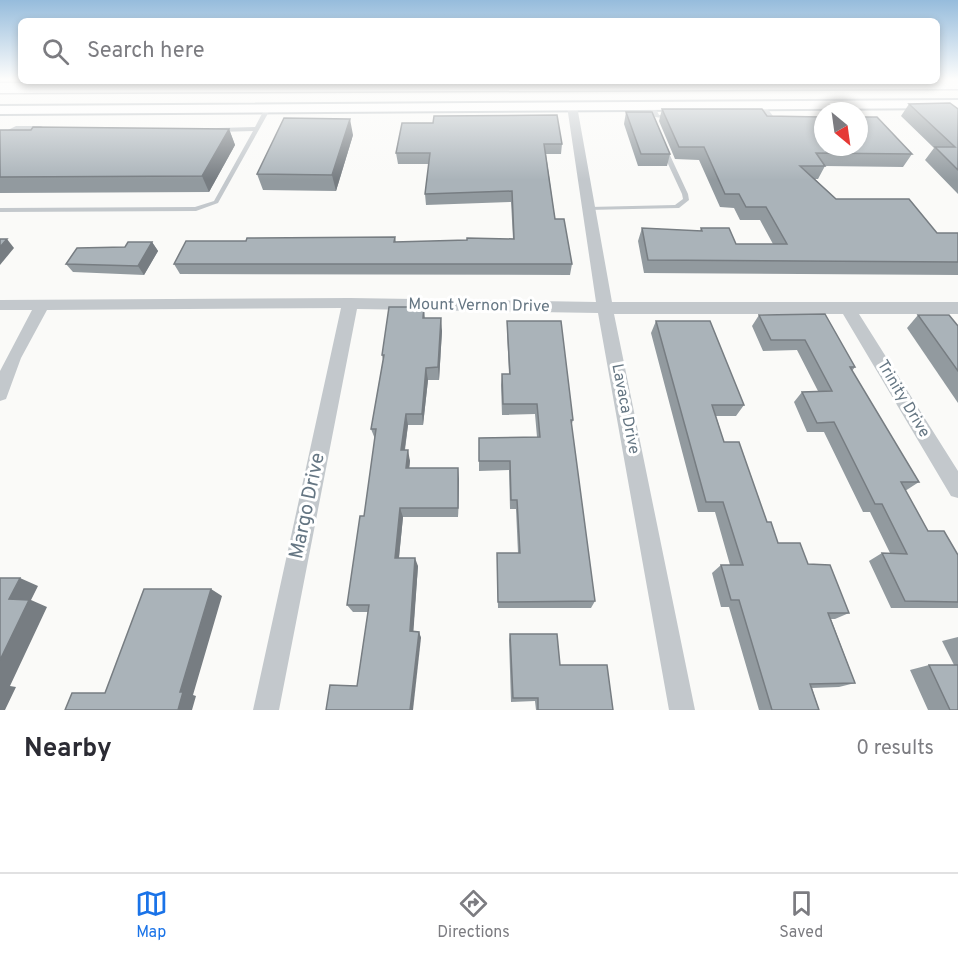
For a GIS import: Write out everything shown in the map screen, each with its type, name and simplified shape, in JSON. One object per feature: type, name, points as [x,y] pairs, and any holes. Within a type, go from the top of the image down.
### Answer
[{"type":"street","name":"Lavaca Drive","points":[[573,113],[605,308],[682,710]]},
{"type":"street","name":"Mount Vernon Drive","points":[[0,305],[41,307],[350,303],[605,308],[958,308]]},
{"type":"street","name":"Margo Drive","points":[[266,710],[350,303]]},
{"type":"street","points":[[0,394],[13,358],[41,307]]},
{"type":"street","name":"Trinity Drive","points":[[848,309],[958,489]]},
{"type":"lane","points":[[0,210],[195,210],[216,202],[265,113]]},
{"type":"lane","points":[[654,113],[654,124]]},
{"type":"lane","points":[[660,113],[672,117]]},
{"type":"lane","points":[[770,113],[775,118],[793,120]]},
{"type":"lane","points":[[0,136],[16,128],[51,128]]},
{"type":"lane","points":[[210,130],[257,129]]},
{"type":"lane","points":[[589,209],[677,207],[682,204],[686,200],[685,194],[662,143]]},
{"type":"building","points":[[626,113],[652,113],[670,154],[641,154]]},
{"type":"building","points":[[664,113],[765,113],[767,116],[814,117],[814,156],[818,156],[825,166],[800,166],[836,199],[909,199],[937,233],[958,233],[958,262],[648,260],[642,228],[702,231],[701,228],[729,228],[736,244],[787,244],[766,207],[746,207],[739,194],[725,194],[704,147],[679,147]]},
{"type":"building","points":[[919,113],[958,113],[958,170],[935,147],[955,147]]},
{"type":"building","points":[[557,115],[562,144],[544,144],[555,219],[564,219],[572,264],[174,264],[186,241],[246,241],[247,238],[395,237],[394,242],[467,240],[467,238],[514,239],[512,191],[425,194],[430,153],[396,153],[402,123],[433,123],[434,116]]},
{"type":"building","points":[[868,117],[877,117],[912,154],[868,154]]},
{"type":"building","points":[[284,118],[350,119],[332,175],[257,174]]},
{"type":"building","points":[[33,127],[229,129],[202,176],[0,177],[0,130],[31,130]]},
{"type":"building","points":[[0,239],[7,239],[0,247]]},
{"type":"building","points":[[128,242],[152,242],[138,266],[66,264],[77,248],[125,247]]},
{"type":"building","points":[[389,307],[424,307],[423,318],[441,318],[438,367],[426,368],[422,414],[406,414],[401,450],[408,450],[406,468],[458,468],[458,508],[400,508],[395,558],[415,558],[410,631],[419,632],[410,710],[326,710],[330,685],[357,686],[369,605],[347,605],[360,516],[364,516],[376,429],[371,429],[384,355],[382,355]]},
{"type":"building","points":[[825,314],[855,367],[850,367],[919,482],[901,482],[928,531],[944,531],[958,555],[958,602],[905,601],[882,553],[907,554],[882,504],[875,504],[834,422],[817,423],[802,392],[832,391],[805,340],[771,340],[759,315]]},
{"type":"building","points":[[918,315],[949,315],[958,326],[958,371]]},
{"type":"building","points":[[507,321],[561,321],[573,420],[571,420],[595,601],[498,602],[497,553],[520,553],[517,500],[511,500],[510,461],[479,461],[479,438],[540,437],[537,404],[503,404],[502,374],[510,374]]},
{"type":"building","points":[[656,321],[710,321],[744,405],[712,405],[724,442],[739,442],[767,522],[771,522],[778,543],[800,543],[808,564],[830,565],[849,613],[828,613],[855,683],[810,684],[819,710],[772,710],[739,600],[731,600],[721,565],[743,565],[723,502],[706,502]]},
{"type":"building","points":[[0,578],[20,578],[9,599],[29,600],[0,660]]},
{"type":"building","points":[[144,589],[211,589],[180,692],[183,692],[178,710],[65,710],[72,693],[105,693]]},
{"type":"building","points":[[510,634],[557,634],[560,665],[607,665],[613,710],[538,710],[538,698],[513,698]]},
{"type":"building","points":[[929,665],[958,665],[958,710],[950,710]]}]
